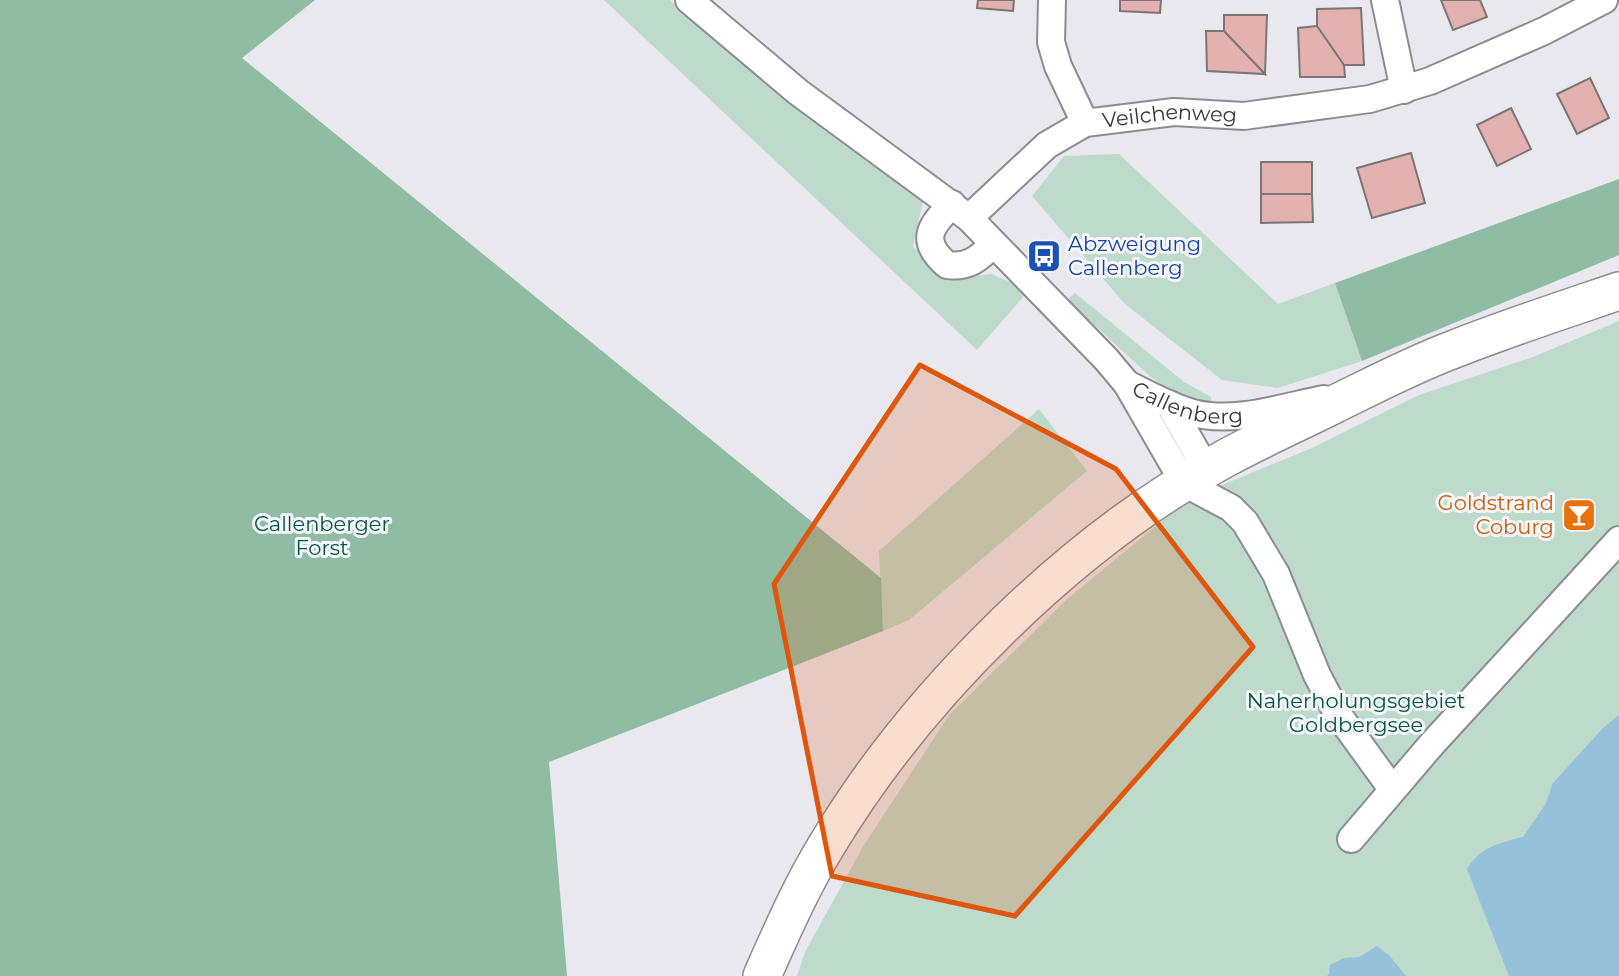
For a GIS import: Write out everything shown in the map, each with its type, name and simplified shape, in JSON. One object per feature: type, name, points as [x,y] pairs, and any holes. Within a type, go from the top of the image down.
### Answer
[{"type":"street","points":[[689,0],[798,92],[961,211],[1052,302],[1127,384]]},
{"type":"street","points":[[1052,0],[1051,42],[1058,66],[1085,123]]},
{"type":"street","points":[[1385,0],[1404,90]]},
{"type":"street","name":"Veilchenweg","points":[[961,211],[1047,145],[1085,123],[1174,112],[1244,116],[1319,108],[1370,99],[1430,81],[1544,31],[1604,0]]},
{"type":"street","points":[[961,211],[933,224],[930,243],[937,257],[947,265],[967,264],[975,261],[994,244]]},
{"type":"street","points":[[762,976],[793,906],[827,845],[863,787],[903,736],[948,683],[1029,603],[1116,528],[1205,470],[1450,350],[1619,291]]},
{"type":"street","name":"Callenberg","points":[[1127,384],[1194,413],[1241,415],[1363,391]]},
{"type":"street","name":"Callenberg","points":[[1127,384],[1205,470]]},
{"type":"street","points":[[1169,404],[1205,470],[1231,508],[1245,522],[1276,574],[1317,675],[1337,713],[1392,789]]},
{"type":"street","points":[[1351,839],[1392,789],[1619,540]]},
{"type":"highlighted area","points":[[920,365],[1116,469],[1253,647],[1015,916],[832,876],[774,584]]},
{"type":"green space","name":"Callenberger Forst","points":[[0,0],[315,0],[242,58],[881,578],[883,631],[549,762],[567,976],[0,976]]},
{"type":"green space","points":[[604,0],[670,0],[727,51],[924,196],[913,246],[934,268],[952,278],[991,274],[1013,283],[1023,297],[977,350]]},
{"type":"green space","points":[[1119,154],[1278,304],[1335,283],[1362,361],[1278,388],[1222,380],[1125,304],[1032,196],[1064,156]]},
{"type":"green space","points":[[1619,179],[1619,255],[1362,361],[1335,283]]},
{"type":"green space","points":[[1075,293],[1184,382],[1211,397],[1211,405],[1180,398],[1152,378],[1067,300]]},
{"type":"green space","name":"Naherholungsgebiet Goldbergsee","points":[[1619,321],[1619,976],[797,976],[805,952],[864,845],[949,715],[1067,599],[1190,498],[1312,448],[1419,395],[1533,357]]},
{"type":"green space","points":[[1039,409],[1087,471],[909,620],[883,631],[879,551]]},
{"type":"water","points":[[1619,715],[1619,976],[1509,976],[1467,869],[1484,851],[1523,837],[1545,805],[1553,783],[1603,728]]},
{"type":"water","points":[[1377,946],[1389,955],[1406,976],[1327,976],[1330,965],[1344,958],[1359,957]]},
{"type":"building","points":[[978,0],[1014,0],[1013,11],[977,8]]},
{"type":"building","points":[[1120,0],[1161,0],[1160,13],[1120,11]]},
{"type":"building","points":[[1441,0],[1480,0],[1487,17],[1453,30]]},
{"type":"building","points":[[1361,8],[1364,65],[1344,65],[1317,26],[1317,9]]},
{"type":"building","points":[[1224,15],[1267,15],[1265,74],[1224,31]]},
{"type":"building","points":[[1317,26],[1344,65],[1345,77],[1300,77],[1298,28]]},
{"type":"building","points":[[1206,31],[1224,31],[1265,74],[1207,71]]},
{"type":"building","points":[[1590,78],[1609,118],[1577,134],[1557,94]]},
{"type":"building","points":[[1511,108],[1531,149],[1497,166],[1477,125]]},
{"type":"building","points":[[1411,153],[1425,203],[1372,218],[1357,168]]},
{"type":"building","points":[[1261,162],[1312,162],[1312,194],[1261,194]]},
{"type":"building","points":[[1261,194],[1312,194],[1313,222],[1261,223]]},
{"type":"place","name":"Abzweigung Callenberg","points":[[1044,256]]},
{"type":"place","name":"Goldstrand Coburg","points":[[1579,515]]}]
